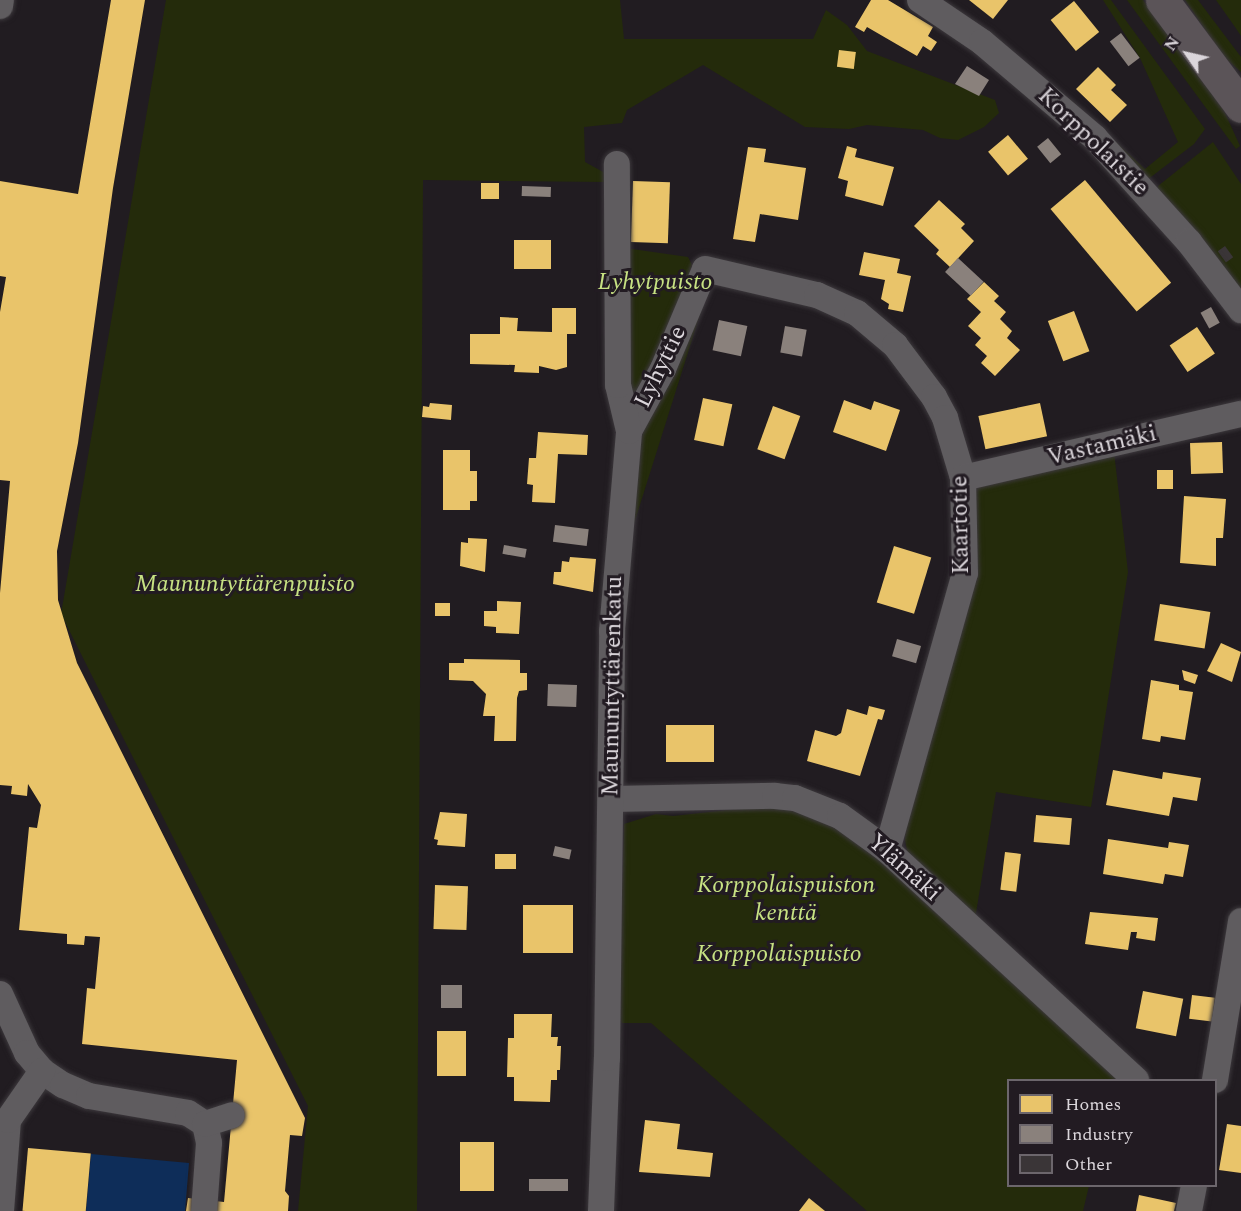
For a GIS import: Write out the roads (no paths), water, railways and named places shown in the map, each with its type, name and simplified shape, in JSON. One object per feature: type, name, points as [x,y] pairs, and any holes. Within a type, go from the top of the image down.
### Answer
[{"type":"main road","points":[[1164,1],[1241,106]]},
{"type":"street","points":[[0,6],[1,0]]},
{"type":"street","name":"Korppolaistie","points":[[920,0],[982,42],[1095,138],[1189,242],[1241,310]]},
{"type":"street","name":"Maununtyttärenkatu","points":[[601,1211],[612,799],[615,564],[629,430],[618,385],[617,164]]},
{"type":"street","name":"Lyhyttie","points":[[629,430],[663,369],[705,269]]},
{"type":"street","name":"Kaartotie","points":[[705,269],[817,295],[856,313],[905,356],[934,397],[949,428],[963,477],[966,550],[963,580],[887,850]]},
{"type":"street","name":"Vastamäki","points":[[963,477],[1241,414]]},
{"type":"street","name":"Ylämäki","points":[[612,799],[756,795],[795,798],[840,816],[887,850],[1135,1079]]},
{"type":"street","points":[[1215,1079],[1232,1034],[1241,921]]},
{"type":"street","points":[[0,994],[27,1053],[42,1071],[89,1096],[188,1113],[205,1124],[210,1143],[204,1211]]},
{"type":"street","points":[[1,1211],[8,1120],[42,1071]]},
{"type":"street","points":[[205,1124],[232,1115]]},
{"type":"street","points":[[1189,1211],[1194,1187]]},
{"type":"water","points":[[91,1154],[189,1163],[185,1211],[86,1211]]},
{"type":"park label","name":"Lyhytpuisto","points":[[655,283]]},
{"type":"park label","name":"Maununtyttärenpuisto","points":[[245,585]]},
{"type":"park label","name":"Korppolaispuiston kenttä","points":[[786,900]]},
{"type":"park label","name":"Korppolaispuisto","points":[[779,955]]}]
